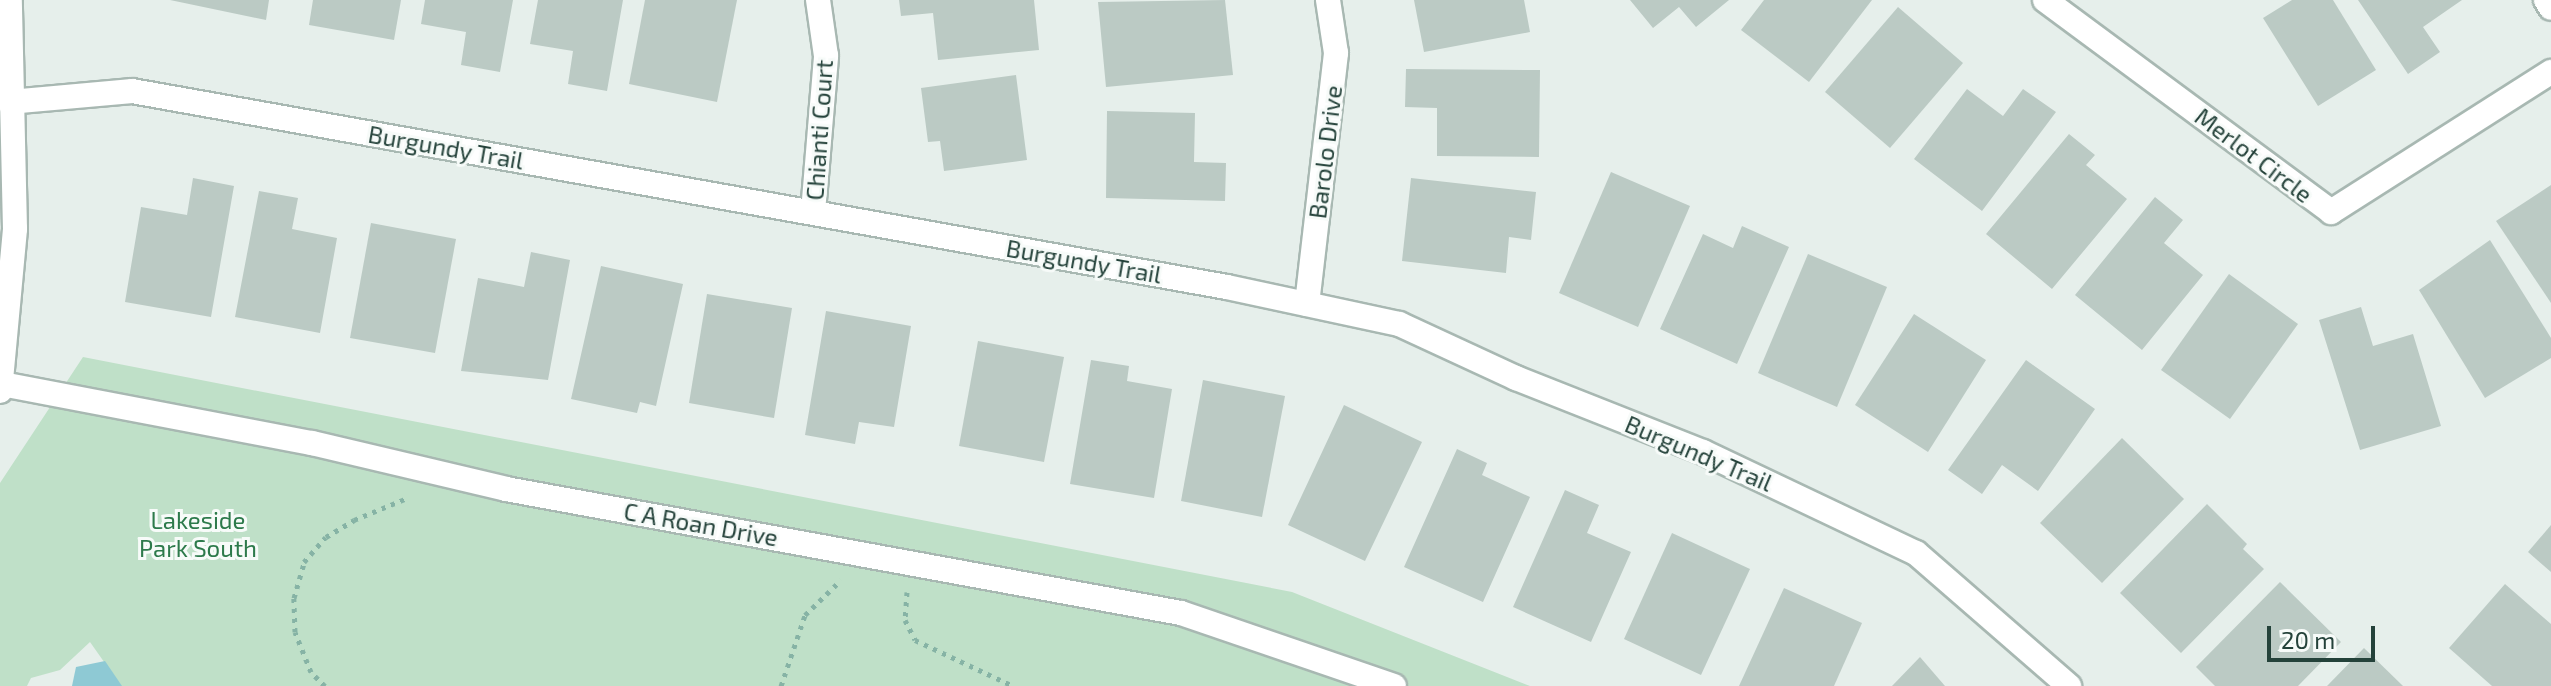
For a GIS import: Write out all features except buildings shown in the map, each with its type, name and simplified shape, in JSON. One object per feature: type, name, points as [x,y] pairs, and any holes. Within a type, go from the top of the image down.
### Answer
[{"type":"street","points":[[1,388],[15,229],[9,102],[10,0]]},
{"type":"street","name":"Chianti Court","points":[[813,212],[826,56],[818,0]]},
{"type":"street","name":"Barolo Drive","points":[[1307,304],[1336,53],[1328,0]]},
{"type":"street","name":"Merlot Circle","points":[[2045,0],[2331,212],[2551,72]]},
{"type":"street","points":[[2546,0],[2551,8]]},
{"type":"street","name":"Burgundy Trail","points":[[9,102],[132,91],[813,212],[1399,324],[1516,378],[1703,452],[1916,553],[2069,686]]},
{"type":"street","name":"C A Roan Drive","points":[[1,388],[312,443],[506,489],[1181,613],[1394,686]]},
{"type":"path","points":[[325,686],[311,672],[295,632],[294,598],[304,562],[326,537],[354,520],[393,501],[419,500]]},
{"type":"path","points":[[827,576],[855,582]]},
{"type":"path","points":[[781,686],[805,615],[842,579]]},
{"type":"path","points":[[894,588],[907,590],[905,620],[915,640],[1013,686]]},
{"type":"green space","name":"Lakeside Park South","points":[[83,357],[1292,592],[1530,686],[121,686],[90,642],[60,670],[31,678],[27,686],[0,686],[0,483]]},
{"type":"water","points":[[105,661],[122,686],[72,686],[76,667]]}]
